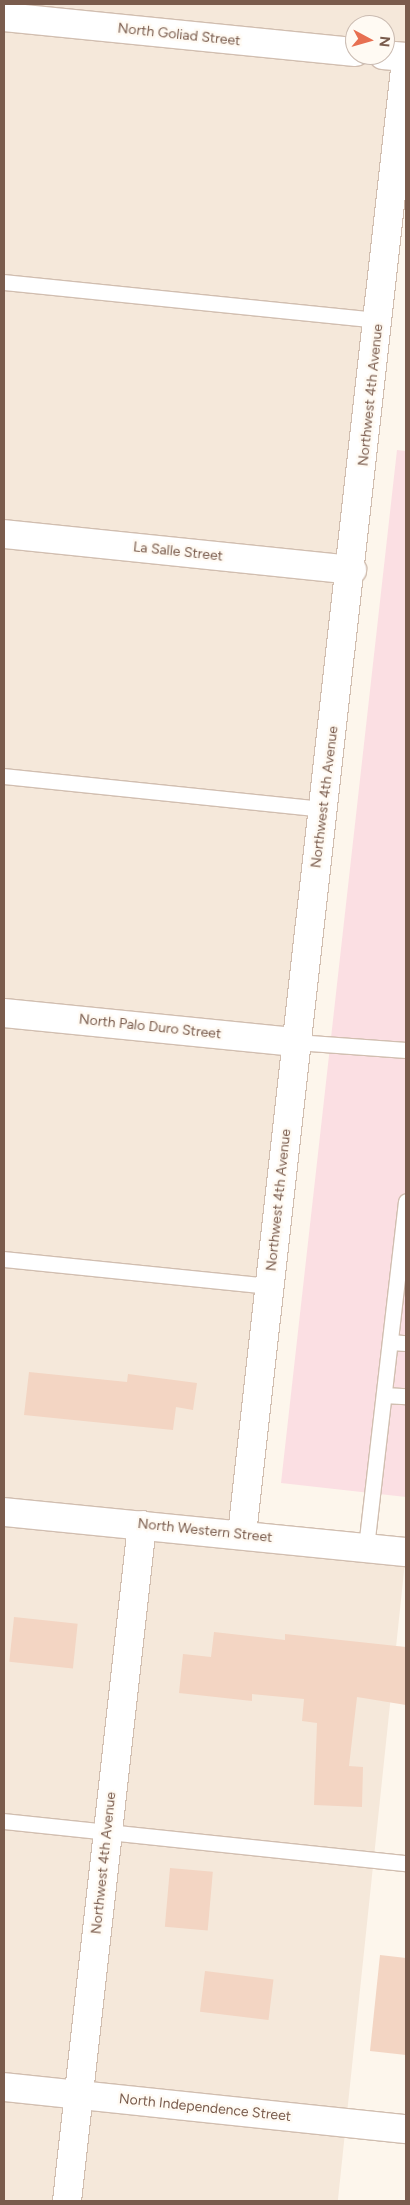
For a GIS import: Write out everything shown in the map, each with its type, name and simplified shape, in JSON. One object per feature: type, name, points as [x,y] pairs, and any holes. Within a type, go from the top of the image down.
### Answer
[{"type":"street","name":"North Goliad Street","points":[[4,17],[345,51]]},
{"type":"street","name":"Northwest 4th Avenue","points":[[242,1534],[296,1042],[352,570],[406,59]]},
{"type":"street","name":"La Salle Street","points":[[4,534],[352,570]]},
{"type":"street","name":"North Palo Duro Street","points":[[4,1012],[296,1042]]},
{"type":"street","name":"North Western Street","points":[[4,1512],[242,1534],[406,1552]]},
{"type":"street","name":"Northwest 4th Avenue","points":[[67,2201],[142,1525]]},
{"type":"street","name":"North Independence Street","points":[[4,2087],[406,2129]]},
{"type":"lane","points":[[4,282],[379,320]]},
{"type":"lane","points":[[4,776],[324,809]]},
{"type":"lane","points":[[296,1042],[406,1050]]},
{"type":"lane","points":[[366,1547],[406,1200]]},
{"type":"lane","points":[[4,1259],[270,1286]]},
{"type":"lane","points":[[390,1342],[406,1343]]},
{"type":"lane","points":[[384,1395],[406,1396]]},
{"type":"lane","points":[[4,1821],[406,1863]]},
{"type":"shaded area","points":[[4,4],[406,4],[406,78],[242,1534],[4,1511]]},
{"type":"shaded area","points":[[397,450],[406,451],[406,1497],[281,1483]]},
{"type":"shaded area","points":[[4,1512],[406,1554],[338,2201],[4,2201]]},
{"type":"building","points":[[29,1372],[127,1382],[128,1374],[197,1383],[193,1410],[176,1407],[173,1430],[24,1415]]},
{"type":"building","points":[[14,1617],[78,1624],[73,1668],[9,1662]]},
{"type":"building","points":[[214,1632],[285,1640],[285,1634],[406,1647],[406,1705],[357,1697],[349,1766],[363,1767],[362,1807],[314,1805],[317,1723],[302,1721],[304,1699],[252,1694],[252,1701],[179,1693],[183,1654],[211,1657]]},
{"type":"building","points":[[170,1868],[213,1872],[208,1931],[165,1927]]},
{"type":"building","points":[[380,1955],[406,1958],[406,2055],[370,2051]]},
{"type":"building","points":[[205,1971],[273,1979],[268,2020],[200,2012]]}]
